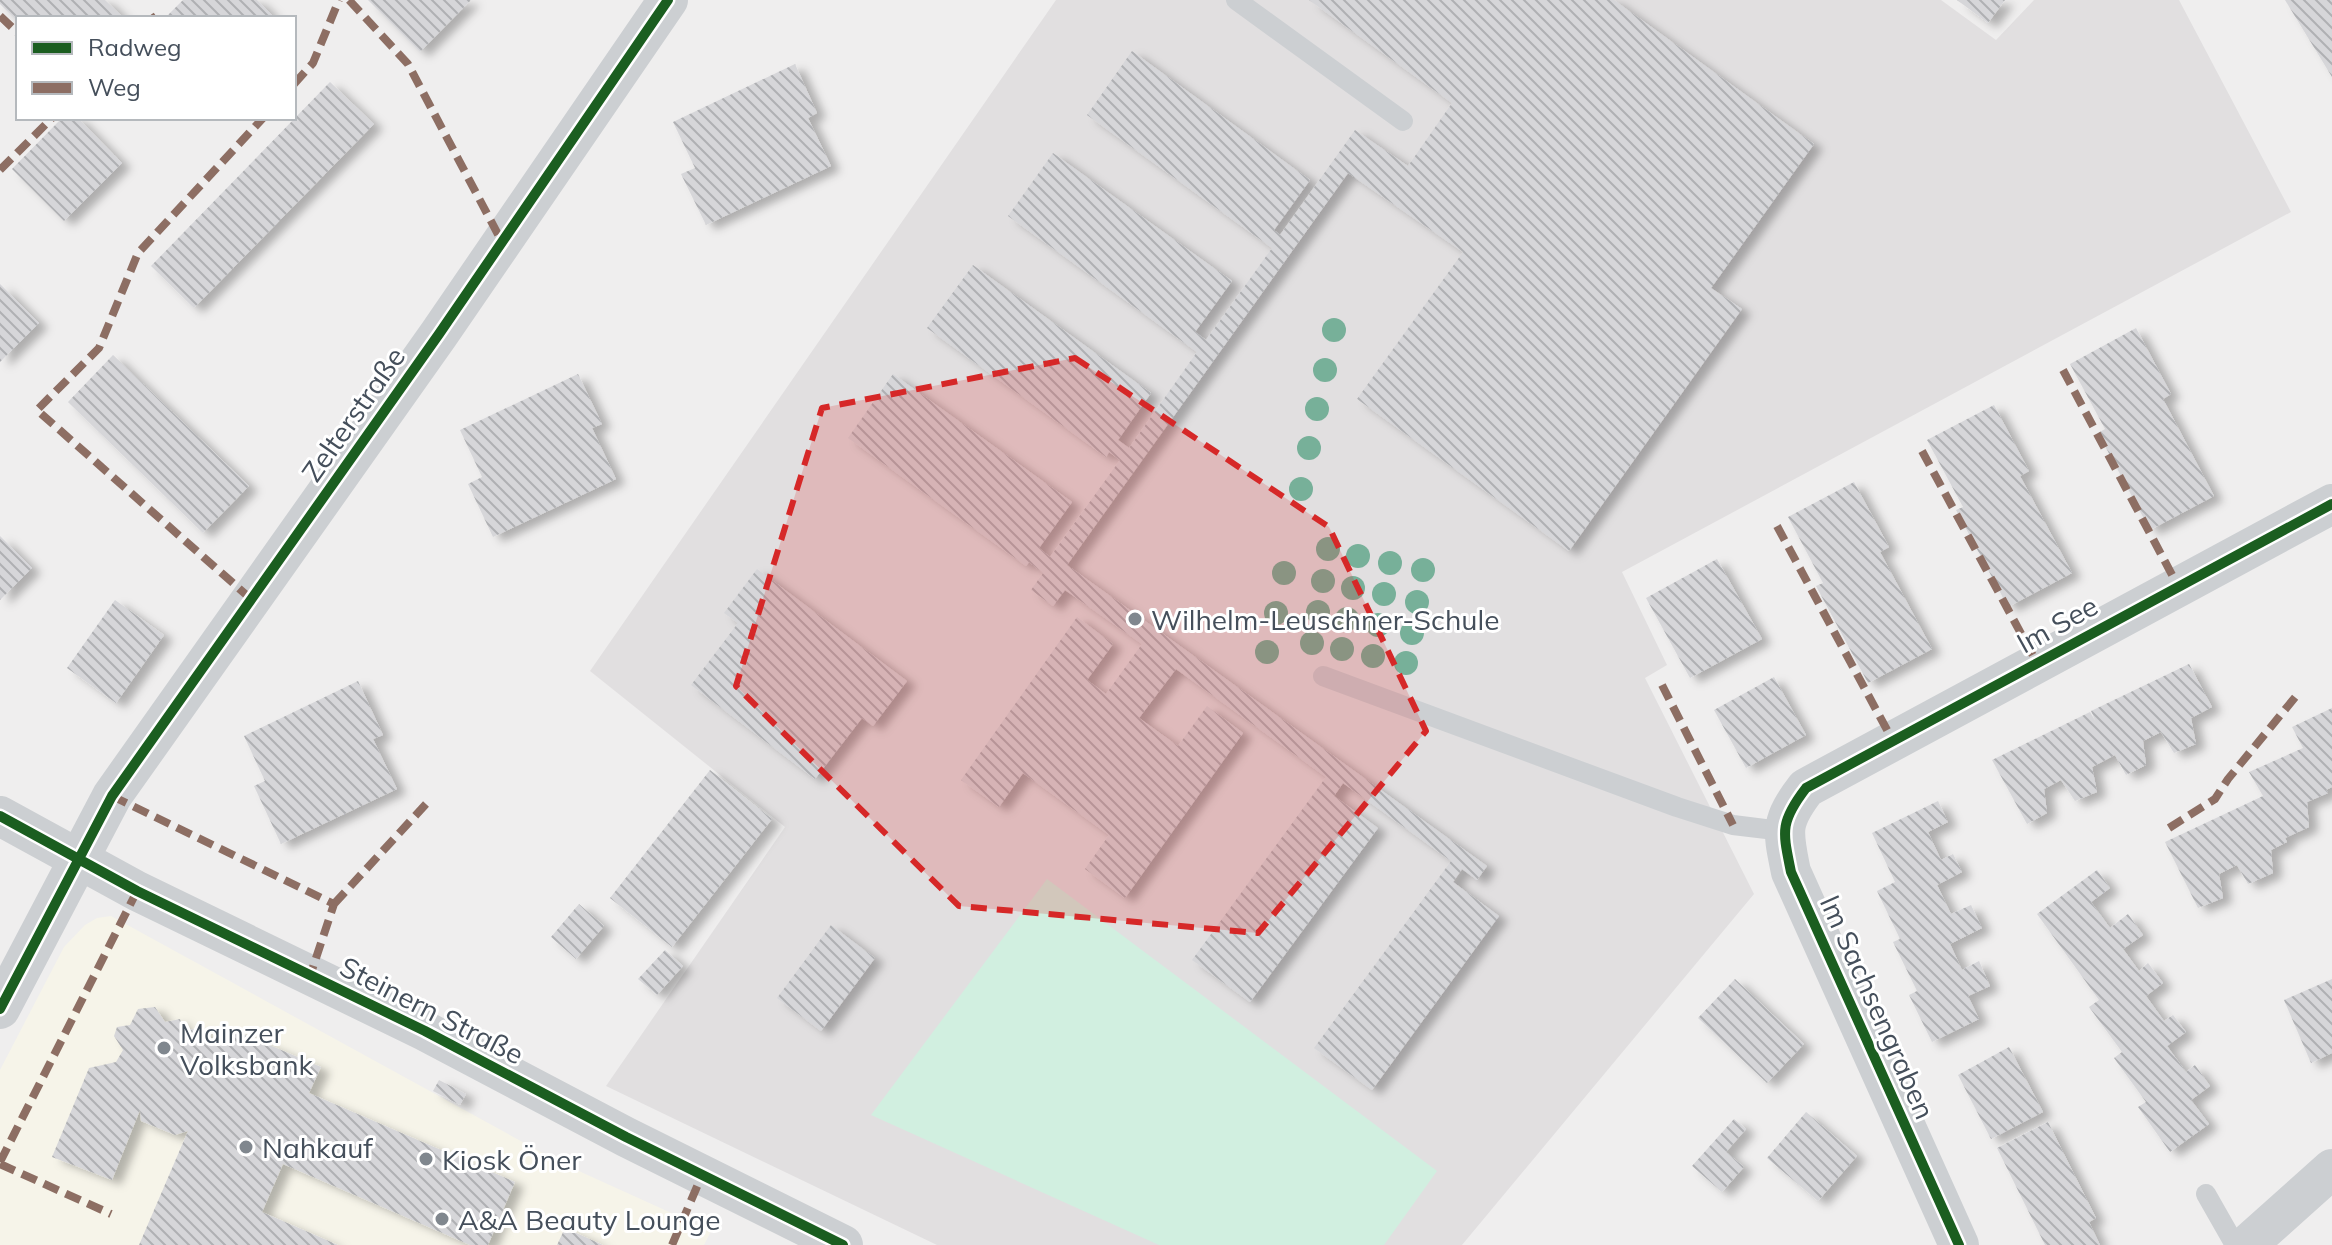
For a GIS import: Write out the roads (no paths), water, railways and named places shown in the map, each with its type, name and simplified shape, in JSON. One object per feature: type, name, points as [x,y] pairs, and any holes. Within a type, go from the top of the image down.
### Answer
[{"type":"street","name":"Zelterstraße","points":[[0,1009],[112,796],[439,334],[668,0]]},
{"type":"street","name":"Im See","points":[[1782,831],[1792,806],[1806,788],[2332,504]]},
{"type":"street","name":"Steinern Straße","points":[[0,816],[137,891],[425,1031],[626,1137],[843,1245]]},
{"type":"street","name":"Im Sachsengraben","points":[[1782,831],[1791,872],[1959,1245]]},
{"type":"street","points":[[2247,1245],[2332,1169]]},
{"type":"lane","points":[[1236,0],[1403,121]]},
{"type":"lane","points":[[1323,676],[1677,807],[1733,825],[1782,831]]},
{"type":"lane","points":[[2206,1194],[2235,1245]]},
{"type":"place","name":"Wilhelm-Leuschner-Schule","points":[[1135,619]]},
{"type":"place","name":"Mainzer Volksbank","points":[[164,1048]]},
{"type":"place","name":"Nahkauf","points":[[246,1147]]},
{"type":"place","name":"Kiosk Öner","points":[[426,1159]]},
{"type":"place","name":"A&A Beauty Lounge","points":[[442,1219]]}]
